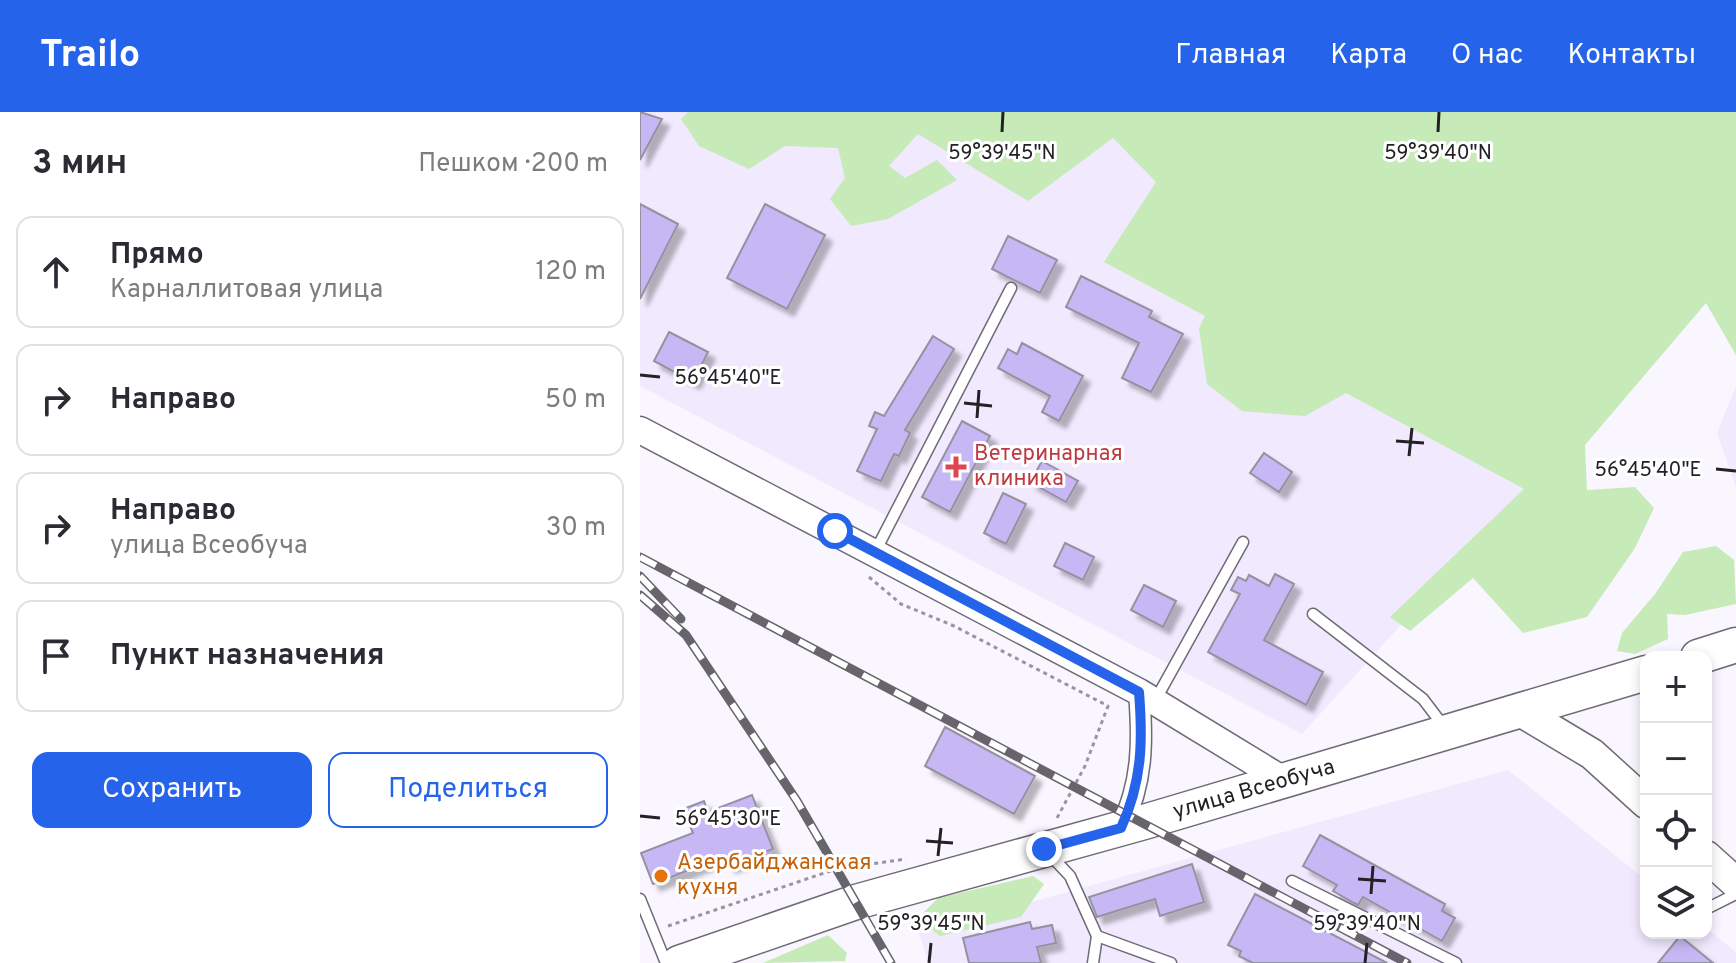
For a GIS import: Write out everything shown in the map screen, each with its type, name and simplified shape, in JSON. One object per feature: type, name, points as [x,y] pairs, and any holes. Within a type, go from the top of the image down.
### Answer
[{"type":"main road","points":[[1712,653],[1736,645]]},
{"type":"main road","name":"улица Всеобуча","points":[[679,963],[1046,837],[1121,828],[1640,675]]},
{"type":"main road","points":[[1522,712],[1592,754],[1640,798]]},
{"type":"main road","points":[[1712,861],[1736,883]]},
{"type":"street","points":[[640,430],[869,562],[1147,697],[1285,781]]},
{"type":"street","points":[[1121,828],[1134,802],[1143,759],[1147,697]]},
{"type":"lane","points":[[869,562],[1011,288]]},
{"type":"lane","points":[[1147,697],[1243,542]]},
{"type":"lane","points":[[1313,614],[1423,699],[1448,733]]},
{"type":"lane","points":[[1046,837],[1070,876],[1097,936],[1093,963]]},
{"type":"lane","points":[[1292,881],[1456,963]]},
{"type":"lane","points":[[1712,906],[1736,894]]},
{"type":"lane","points":[[640,899],[666,963]]},
{"type":"lane","points":[[1097,936],[1171,963]]},
{"type":"path","points":[[869,562],[901,604],[967,633],[1108,706],[1075,786],[1046,837]]},
{"type":"path","points":[[654,931],[836,869],[914,859]]},
{"type":"shaded area","points":[[640,112],[882,112],[1028,200],[1113,138],[1157,182],[1105,262],[1524,489],[1302,734],[640,386]]},
{"type":"shaded area","points":[[1736,386],[1736,487],[1717,433]]},
{"type":"shaded area","points":[[1508,770],[1640,875],[1640,939],[1712,939],[1712,933],[1736,952],[1736,963],[928,963],[919,933]]},
{"type":"green space","points":[[688,112],[1736,112],[1736,355],[1706,303],[1585,445],[1587,490],[1635,487],[1654,508],[1635,548],[1587,617],[1523,633],[1473,578],[1410,631],[1390,617],[1524,489],[1346,393],[1305,416],[1242,411],[1207,384],[1199,328],[1205,316],[1104,262],[1156,182],[1113,138],[1028,201],[918,134],[889,166],[905,178],[937,160],[957,180],[888,219],[851,226],[830,199],[845,178],[838,148],[785,146],[749,169],[699,146],[681,119]]},
{"type":"green space","points":[[1716,546],[1734,560],[1736,604],[1685,615],[1667,614],[1668,639],[1635,654],[1617,651],[1622,633],[1655,594],[1683,552]]},
{"type":"green space","points":[[1033,876],[1044,884],[1021,917],[940,936],[923,923],[924,912],[938,898]]},
{"type":"green space","points":[[828,935],[847,953],[845,961],[763,963]]},
{"type":"building","points":[[640,112],[662,119],[640,160]]},
{"type":"building","points":[[640,204],[678,224],[640,299]]},
{"type":"building","points":[[765,204],[825,235],[787,309],[727,278]]},
{"type":"building","points":[[1008,236],[1057,260],[1040,293],[992,269]]},
{"type":"building","points":[[1081,276],[1152,311],[1149,317],[1183,334],[1151,392],[1122,378],[1139,343],[1066,307]]},
{"type":"building","points":[[669,332],[708,352],[693,382],[654,361]]},
{"type":"building","points":[[933,336],[954,349],[905,430],[910,433],[899,456],[894,454],[881,481],[857,471],[877,429],[869,426],[875,412],[884,416]]},
{"type":"building","points":[[1022,343],[1083,376],[1059,421],[1042,412],[1050,396],[998,368],[1008,349],[1017,354]]},
{"type":"building","name":"Ветеринарная клиника","points":[[962,421],[990,436],[950,512],[922,497]]},
{"type":"building","points":[[1264,453],[1292,472],[1279,492],[1250,473]]},
{"type":"building","points":[[1042,461],[1078,481],[1066,502],[1030,482]]},
{"type":"building","points":[[1003,493],[1026,504],[1006,544],[984,533]]},
{"type":"building","points":[[1065,543],[1094,557],[1083,580],[1054,566]]},
{"type":"building","points":[[1275,574],[1294,584],[1264,640],[1323,672],[1306,705],[1208,652],[1240,594],[1231,590],[1238,577],[1246,581],[1249,575],[1269,586]]},
{"type":"building","points":[[1144,585],[1176,601],[1163,627],[1131,610]]},
{"type":"building","points":[[945,727],[1035,776],[1014,814],[925,766]]},
{"type":"building","points":[[752,795],[773,849],[729,866],[725,856],[653,884],[641,853],[693,833],[683,809],[704,801],[708,812]]},
{"type":"building","points":[[1320,835],[1445,904],[1442,911],[1455,918],[1442,941],[1363,897],[1358,905],[1354,903],[1333,891],[1337,885],[1303,866]]},
{"type":"building","points":[[1192,864],[1204,902],[1160,916],[1155,899],[1097,917],[1089,897]]},
{"type":"building","points":[[1255,894],[1387,963],[1253,963],[1239,956],[1241,951],[1228,945]]},
{"type":"building","points":[[1030,922],[1032,929],[1052,925],[1056,943],[1037,947],[1041,963],[969,963],[963,938]]},
{"type":"building","points":[[1678,939],[1684,939],[1713,963],[1658,963]]},
{"type":"railway","points":[[640,557],[1407,963]]},
{"type":"railway","points":[[640,576],[681,619]]},
{"type":"railway","points":[[640,595],[686,635],[797,801],[891,963]]},
{"type":"place","name":"Ветеринарная клиника","points":[[956,467]]},
{"type":"place","name":"Азербайджанская кухня","points":[[661,876]]},
{"type":"route","points":[[835,531],[1139,692],[1143,759],[1134,802],[1121,828],[1044,849]]}]
